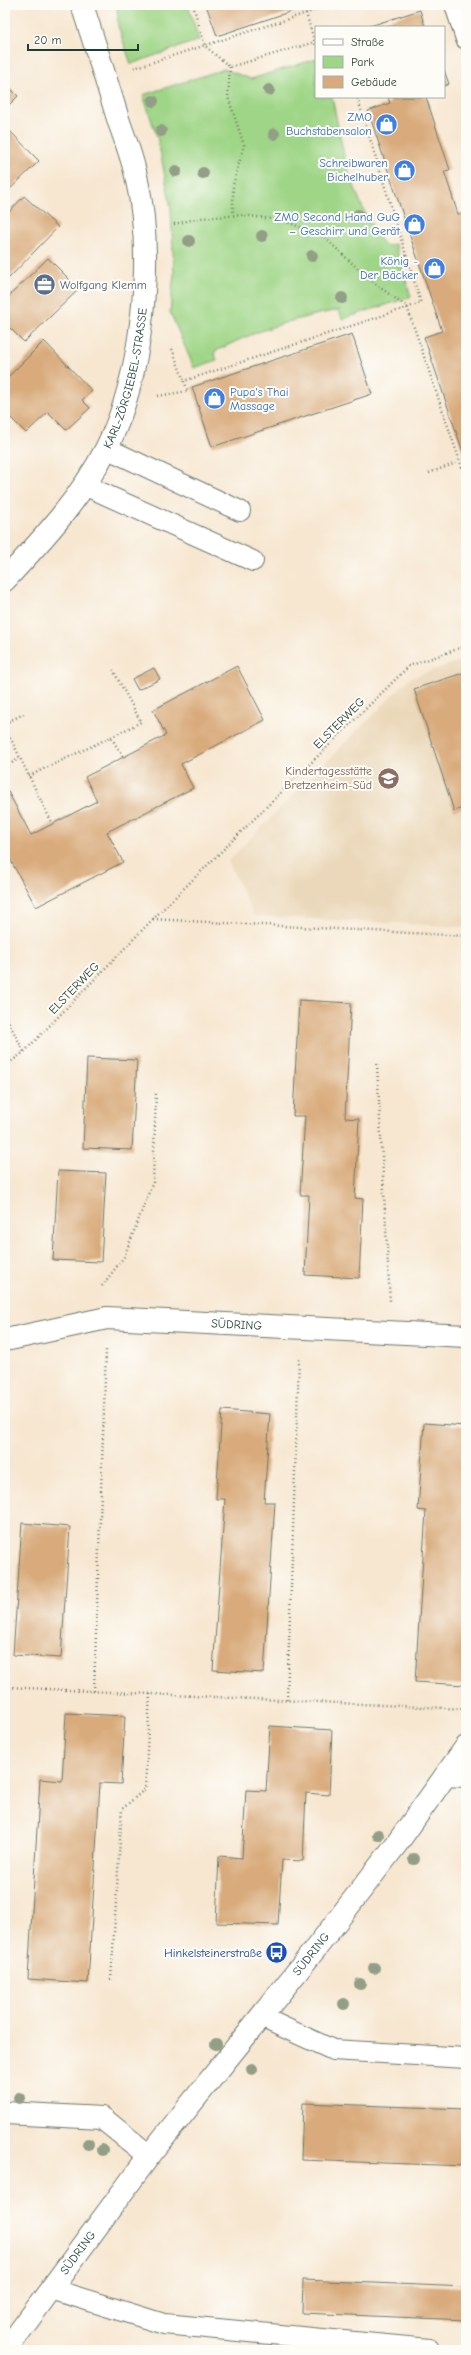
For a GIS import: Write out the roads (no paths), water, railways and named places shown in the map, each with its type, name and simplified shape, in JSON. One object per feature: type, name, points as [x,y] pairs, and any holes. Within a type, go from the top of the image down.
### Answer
[{"type":"street","name":"KARL-ZÖRGIEBEL-STRASSE","points":[[5,580],[39,543],[84,485],[106,448],[125,400],[137,347],[144,288],[144,230],[136,176],[106,77],[82,5]]},
{"type":"street","name":"SÜDRING","points":[[10,1339],[107,1318],[466,1336]]},
{"type":"street","name":"SÜDRING","points":[[6,2350],[149,2156],[228,2055],[261,2017],[398,1842],[466,1747]]},
{"type":"street","points":[[5,2113],[102,2118],[149,2156]]},
{"type":"lane","points":[[455,5],[466,39]]},
{"type":"lane","points":[[106,448],[240,511]]},
{"type":"lane","points":[[84,485],[253,561]]},
{"type":"lane","points":[[444,1776],[466,1777]]},
{"type":"lane","points":[[261,2017],[333,2050],[466,2058]]},
{"type":"lane","points":[[51,2289],[164,2324],[429,2349]]},
{"type":"place","name":"ZMO Buchstabensalon","points":[[387,124]]},
{"type":"place","name":"Schreibwaren Bichelhuber","points":[[404,170]]},
{"type":"place","name":"ZMO Second Hand GuG – Geschirr und Gerät","points":[[415,224]]},
{"type":"place","name":"König - Der Bäcker","points":[[434,268]]},
{"type":"place","name":"Wolfgang Klemm","points":[[45,285]]},
{"type":"place","name":"Pupa's Thai Massage","points":[[215,399]]},
{"type":"place","name":"Kindertagesstätte Bretzenheim-Süd","points":[[388,778]]},
{"type":"place","name":"Hinkelsteinerstraße","points":[[277,1953]]}]
